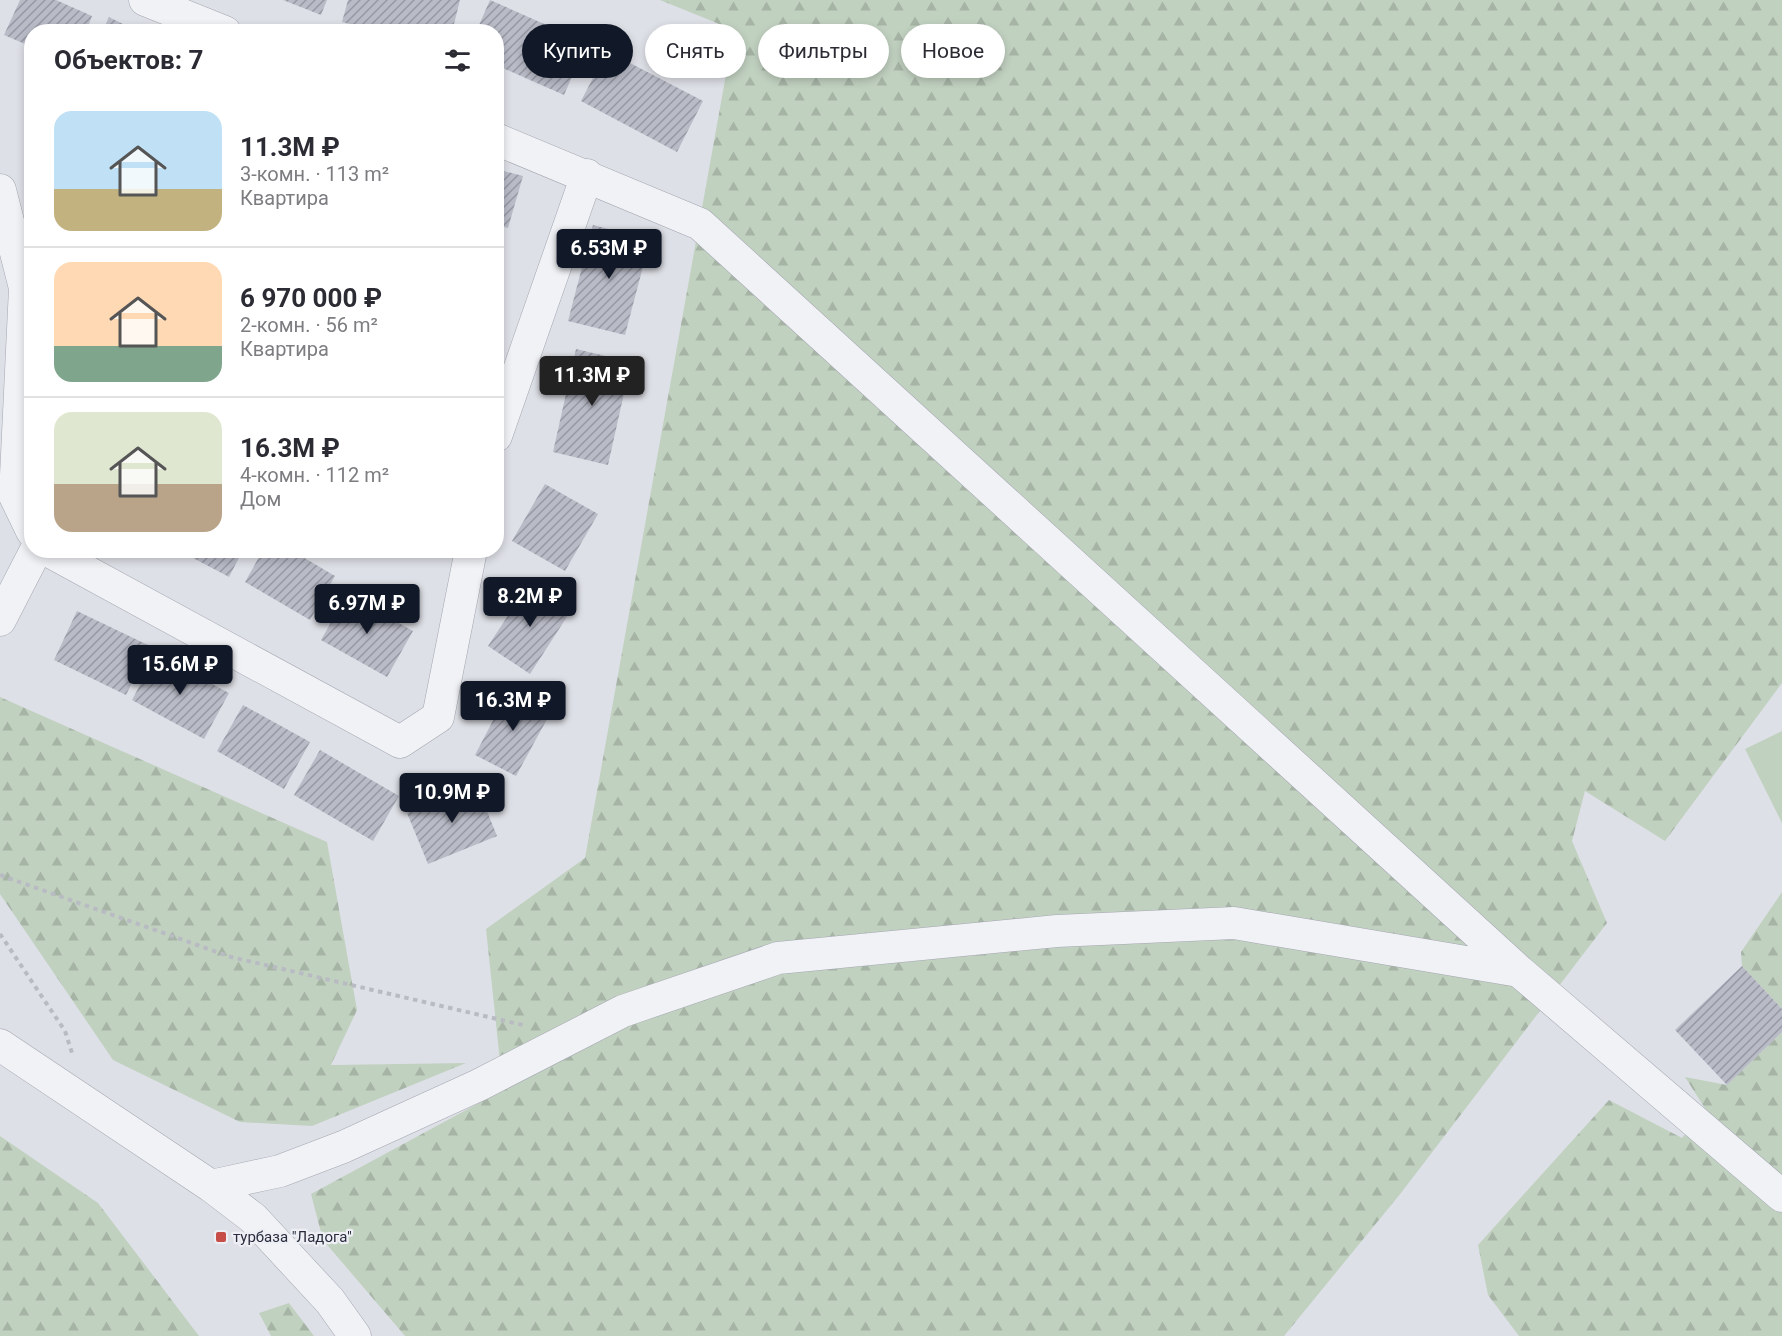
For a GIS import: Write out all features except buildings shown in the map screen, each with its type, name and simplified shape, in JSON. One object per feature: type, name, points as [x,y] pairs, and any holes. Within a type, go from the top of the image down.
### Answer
[{"type":"street","points":[[145,0],[205,24]]},
{"type":"street","points":[[504,142],[700,224],[1518,971],[1782,1196]]},
{"type":"street","points":[[504,413],[587,175]]},
{"type":"street","points":[[0,190],[22,246],[24,274]]},
{"type":"street","points":[[24,299],[7,494],[24,519]]},
{"type":"street","points":[[0,620],[32,558]]},
{"type":"street","points":[[62,558],[400,742],[438,717],[469,558]]},
{"type":"street","points":[[211,1186],[280,1171],[343,1147],[479,1085],[623,1011],[778,958],[1057,931],[1234,923],[1518,971]]},
{"type":"street","points":[[0,1045],[211,1186],[254,1218],[330,1301],[355,1336]]},
{"type":"path","points":[[0,875],[231,957],[574,1037]]},
{"type":"path","points":[[0,934],[65,1031],[86,1102]]},
{"type":"green space","points":[[660,0],[1782,0],[1782,683],[1665,841],[1585,791],[1572,841],[1607,923],[1401,1193],[1284,1336],[405,1336],[323,1240],[311,1194],[503,1090],[486,929],[585,858],[725,78],[746,78],[746,24],[719,24]]},
{"type":"green space","points":[[0,697],[327,842],[357,1010],[331,1065],[466,1063],[312,1126],[240,1122],[113,1060],[0,894]]},
{"type":"green space","points":[[1782,731],[1782,823],[1745,749]]},
{"type":"green space","points":[[1782,892],[1782,1009],[1742,966],[1741,952]]},
{"type":"green space","points":[[1782,1032],[1782,1336],[1519,1336],[1488,1295],[1478,1245],[1609,1100],[1682,1138],[1706,1110],[1685,1077],[1727,1085]]},
{"type":"green space","points":[[0,1136],[98,1203],[199,1336],[0,1336]]},
{"type":"green space","points":[[289,1303],[314,1336],[271,1336],[259,1313]]},
{"type":"place","name":"турбаза \"Ладога\"","points":[[221,1237]]}]
